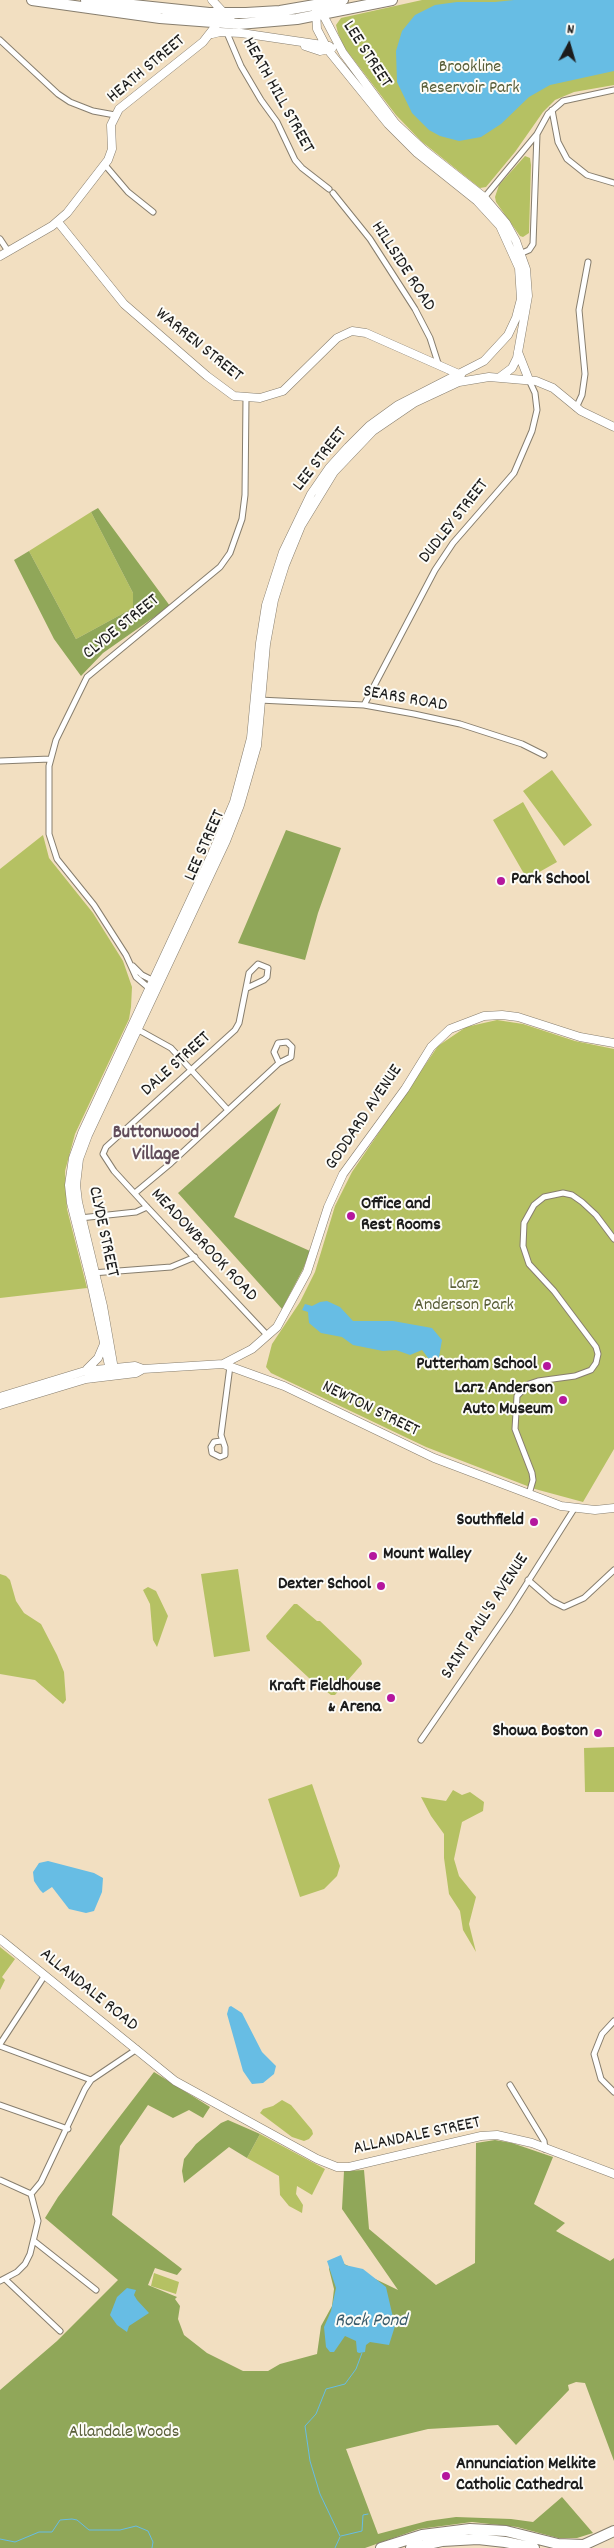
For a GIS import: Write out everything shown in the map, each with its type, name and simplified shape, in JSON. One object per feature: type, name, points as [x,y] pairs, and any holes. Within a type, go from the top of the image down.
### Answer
[{"type":"highway","points":[[32,0],[143,16],[234,24],[275,22],[392,0]]},
{"type":"highway","points":[[86,0],[130,2],[162,8],[224,13],[265,13],[343,0]]},
{"type":"highway","points":[[190,10],[196,1]]},
{"type":"highway","points":[[381,2548],[422,2535],[470,2529],[511,2532],[558,2544],[584,2547],[614,2538]]},
{"type":"highway","points":[[584,2547],[614,2531]]},
{"type":"highway","points":[[411,2548],[442,2541],[478,2539],[534,2548]]},
{"type":"main road","points":[[154,0],[162,8]]},
{"type":"main road","points":[[212,0],[234,24]]},
{"type":"main road","name":"LEE STREET","points":[[154,986],[230,813],[247,757],[259,700],[266,644],[277,590],[297,535],[322,489],[352,452],[391,417],[433,392],[459,382],[485,377],[500,377],[512,368],[519,349],[528,289],[522,253],[506,223],[484,197],[424,150],[396,123],[338,45],[319,15],[316,5]]},
{"type":"main road","name":"HEATH STREET","points":[[0,256],[58,222],[105,165],[112,149],[111,125],[115,115],[125,104],[203,42],[219,23],[224,13]]},
{"type":"main road","name":"LEE STREET","points":[[259,700],[260,643],[268,599],[282,552],[312,494],[338,458],[369,426],[410,397],[460,374],[486,359],[505,339],[514,323],[520,304],[520,273],[513,250],[503,230],[483,207],[407,144],[326,48],[317,29],[319,15]]},
{"type":"main road","points":[[210,35],[227,33],[249,34],[295,42],[316,50],[338,45]]},
{"type":"main road","points":[[203,42],[227,33]]},
{"type":"main road","name":"WARREN STREET","points":[[58,222],[127,307],[231,395],[246,398],[265,397],[286,390],[333,342],[350,332],[366,333],[396,348],[438,362],[460,374],[485,377]]},
{"type":"main road","points":[[505,339],[514,338],[519,349]]},
{"type":"main road","name":"DUDLEY STREET","points":[[519,349],[529,380]]},
{"type":"main road","points":[[485,377],[482,370],[486,359]]},
{"type":"main road","points":[[500,377],[529,380],[553,388],[576,408],[614,426]]},
{"type":"main road","name":"CLYDE STREET","points":[[112,1371],[92,1273],[70,1185],[74,1153],[154,986]]},
{"type":"main road","name":"GODDARD AVENUE","points":[[227,1364],[252,1349],[268,1336],[285,1314],[307,1272],[328,1207],[343,1174],[405,1089],[431,1047],[450,1029],[484,1016],[502,1015],[518,1017],[580,1037],[614,1043]]},
{"type":"main road","name":"CLYDE STREET","points":[[92,1273],[104,1343],[112,1371]]},
{"type":"main road","points":[[85,1371],[98,1358],[104,1343]]},
{"type":"main road","name":"NEWTON STREET","points":[[0,1405],[77,1381],[134,1366],[143,1369],[199,1363],[227,1364],[284,1386],[434,1458],[576,1509]]},
{"type":"main road","name":"NEWTON STREET","points":[[0,1397],[85,1371],[112,1371]]},
{"type":"main road","points":[[576,1509],[614,1508]]},
{"type":"main road","name":"ALLANDALE ROAD","points":[[0,1939],[157,2066]]},
{"type":"main road","name":"ALLANDALE STREET","points":[[157,2066],[191,2091],[296,2148],[337,2166],[349,2167],[370,2163],[481,2136],[513,2138],[614,2174]]},
{"type":"street","name":"HEATH HILL STREET","points":[[227,33],[241,66],[261,100],[277,122],[296,160],[331,191]]},
{"type":"street","points":[[0,40],[64,98],[81,107],[115,115]]},
{"type":"street","points":[[483,207],[484,197],[537,134],[552,110],[573,97],[614,90]]},
{"type":"street","points":[[552,110],[558,142],[567,159],[587,175],[614,183]]},
{"type":"street","points":[[522,253],[529,250],[533,244],[537,134]]},
{"type":"street","points":[[105,165],[128,192],[153,212]]},
{"type":"street","name":"HILLSIDE ROAD","points":[[331,191],[353,216],[395,276],[430,338],[438,362]]},
{"type":"street","points":[[0,239],[8,251]]},
{"type":"street","points":[[576,408],[582,395],[585,374],[579,310],[588,262]]},
{"type":"street","name":"DUDLEY STREET","points":[[364,705],[435,570],[453,543],[514,473],[532,431],[537,410],[535,394],[529,380]]},
{"type":"street","name":"CLYDE STREET","points":[[154,986],[132,965],[94,905],[57,859],[50,843],[50,759],[69,711],[91,672],[220,567],[230,553],[238,537],[245,495],[246,398]]},
{"type":"street","name":"SEARS ROAD","points":[[259,700],[364,705],[460,724],[522,744],[544,755]]},
{"type":"street","points":[[0,761],[50,759]]},
{"type":"street","name":"DALE STREET","points":[[105,1150],[235,1030],[239,1023],[247,988],[252,968],[258,964],[268,968],[267,977],[264,980],[247,988]]},
{"type":"street","name":"CLYDE STREET","points":[[132,965],[136,977],[154,986]]},
{"type":"street","points":[[134,1028],[166,1044],[193,1069],[227,1109]]},
{"type":"street","points":[[135,1193],[171,1163],[227,1109],[279,1063]]},
{"type":"street","name":"MEADOWBROOK ROAD","points":[[105,1150],[104,1158],[147,1207],[268,1336]]},
{"type":"street","points":[[530,1494],[532,1472],[515,1429],[517,1396],[529,1384],[538,1380],[575,1376],[590,1370],[596,1363],[598,1354],[596,1347],[554,1291],[528,1264],[522,1246],[524,1223],[534,1205],[544,1197],[563,1193],[572,1195],[596,1215],[614,1239]]},
{"type":"street","points":[[78,1218],[136,1212],[147,1207]]},
{"type":"street","points":[[92,1273],[171,1266],[195,1257]]},
{"type":"street","points":[[221,1440],[227,1364]]},
{"type":"street","name":"SAINT PAUL'S AVENUE","points":[[421,1740],[576,1509]]},
{"type":"street","points":[[528,1580],[552,1600],[564,1607],[584,1598],[614,1570]]},
{"type":"street","points":[[45,1975],[0,2045],[91,2080]]},
{"type":"street","points":[[614,2022],[602,2034],[594,2054],[601,2079],[614,2092]]},
{"type":"street","points":[[31,2194],[41,2182],[91,2080],[136,2049]]},
{"type":"street","points":[[510,2085],[544,2141],[545,2149]]},
{"type":"street","points":[[0,2105],[68,2129]]},
{"type":"street","points":[[0,2180],[31,2194]]},
{"type":"street","points":[[31,2194],[38,2221],[34,2241],[25,2264],[3,2280],[60,2331]]},
{"type":"street","points":[[34,2241],[44,2246],[96,2290]]},
{"type":"green space","name":"Brookline Reservoir Park","points":[[422,0],[614,0],[614,85],[574,92],[555,100],[543,112],[515,152],[486,187],[480,188],[421,141],[396,115],[344,47],[338,33],[336,25],[341,18]]},
{"type":"green space","points":[[525,156],[530,158],[531,165],[529,233],[523,237],[520,236],[496,202],[495,197],[499,185]]},
{"type":"green space","points":[[98,508],[170,606],[103,653],[81,676],[54,639],[14,560],[29,551],[76,639],[133,608],[133,593],[91,512]]},
{"type":"green space","points":[[91,512],[133,593],[133,608],[76,639],[29,551]]},
{"type":"green space","points":[[552,770],[592,825],[564,846],[523,791]]},
{"type":"green space","points":[[523,802],[557,862],[527,879],[493,820]]},
{"type":"green space","points":[[286,830],[341,848],[318,913],[305,960],[238,943]]},
{"type":"green space","points":[[43,835],[49,858],[93,913],[123,961],[132,987],[131,1007],[129,1019],[75,1134],[65,1171],[67,1209],[87,1288],[0,1298],[0,869]]},
{"type":"green space","name":"Larz Anderson Park","points":[[497,1020],[523,1024],[575,1041],[614,1049],[614,1449],[583,1502],[535,1489],[426,1447],[271,1373],[266,1367],[272,1344],[300,1302],[315,1272],[335,1206],[352,1172],[438,1046],[466,1027]]},
{"type":"green space","points":[[281,1103],[234,1217],[310,1251],[303,1269],[282,1309],[178,1193]]},
{"type":"green space","points":[[238,1569],[250,1651],[214,1657],[201,1574]]},
{"type":"green space","points":[[0,1574],[10,1580],[16,1601],[24,1613],[41,1624],[57,1655],[64,1672],[66,1700],[63,1704],[35,1680],[0,1674]]},
{"type":"green space","points":[[148,1587],[156,1591],[168,1616],[157,1647],[153,1640],[150,1604],[143,1590]]},
{"type":"green space","points":[[294,1604],[297,1604],[317,1621],[320,1621],[361,1660],[362,1664],[335,1695],[331,1695],[309,1678],[267,1639],[266,1636]]},
{"type":"green space","points":[[614,1747],[614,1792],[585,1792],[584,1748]]},
{"type":"green space","points":[[312,1784],[340,1866],[337,1876],[324,1889],[300,1897],[268,1799]]},
{"type":"green space","points":[[453,1790],[462,1795],[470,1792],[484,1802],[483,1811],[462,1822],[454,1859],[459,1876],[476,1897],[469,1924],[476,1952],[463,1930],[460,1911],[449,1894],[444,1858],[444,1834],[431,1816],[421,1797],[446,1801]]},
{"type":"green space","points":[[0,1947],[15,1959],[2,1977],[5,1980],[0,1990]]},
{"type":"green space","name":"Allandale Woods","points":[[154,2072],[210,2107],[203,2118],[189,2110],[173,2118],[148,2105],[120,2146],[112,2215],[182,2269],[177,2275],[155,2268],[148,2285],[177,2297],[175,2299],[180,2306],[178,2319],[184,2335],[207,2353],[243,2371],[268,2371],[280,2364],[317,2354],[321,2326],[332,2306],[334,2289],[329,2269],[331,2262],[336,2260],[398,2290],[342,2209],[344,2171],[364,2170],[369,2229],[436,2285],[475,2263],[476,2143],[495,2140],[512,2143],[553,2157],[534,2204],[565,2223],[556,2231],[610,2261],[614,2258],[614,2461],[585,2383],[576,2382],[568,2385],[569,2390],[516,2445],[498,2425],[428,2429],[346,2449],[378,2534],[427,2521],[456,2517],[511,2519],[533,2522],[562,2497],[593,2533],[577,2538],[558,2538],[517,2527],[472,2522],[419,2529],[365,2548],[0,2548],[0,2390],[57,2341],[118,2280],[45,2218],[58,2197]]},
{"type":"green space","points":[[282,2100],[291,2105],[312,2130],[313,2134],[309,2139],[304,2141],[292,2137],[260,2113],[263,2109],[273,2106]]},
{"type":"green space","points":[[228,2120],[260,2134],[247,2158],[229,2147],[184,2183],[182,2171],[184,2159],[196,2144],[221,2123]]},
{"type":"green space","points":[[260,2134],[325,2169],[312,2195],[297,2186],[296,2194],[303,2205],[302,2213],[289,2206],[280,2195],[279,2176],[247,2158]]},
{"type":"green space","points":[[154,2273],[179,2282],[176,2294],[151,2286]]},
{"type":"water","name":"Brookline Reservoir Park","points":[[614,0],[614,71],[550,85],[529,97],[501,124],[481,137],[459,141],[440,136],[429,130],[412,113],[397,82],[396,51],[402,31],[415,15],[435,5],[457,2]]},
{"type":"water","points":[[327,1301],[340,1307],[353,1321],[393,1321],[432,1328],[442,1340],[438,1363],[432,1363],[422,1350],[410,1355],[396,1350],[383,1351],[353,1345],[342,1337],[321,1333],[309,1323],[308,1312],[302,1310],[305,1304],[312,1306]]},
{"type":"water","points":[[48,1861],[94,1873],[103,1878],[102,1892],[94,1911],[86,1913],[69,1909],[52,1887],[43,1893],[40,1890],[34,1881],[33,1872],[39,1863]]},
{"type":"water","points":[[231,2006],[242,2013],[262,2052],[276,2066],[274,2074],[263,2083],[252,2084],[243,2071],[227,2014]]},
{"type":"water","name":"Rock Pond","points":[[341,2255],[345,2265],[363,2269],[386,2287],[395,2326],[389,2345],[370,2342],[366,2345],[365,2352],[359,2353],[357,2352],[356,2341],[345,2336],[334,2352],[330,2352],[326,2347],[324,2327],[331,2311],[336,2288],[327,2261]]},
{"type":"water","points":[[127,2288],[136,2290],[134,2295],[149,2313],[129,2326],[127,2332],[117,2325],[110,2315],[117,2297]]},
{"type":"waterway","points":[[340,2536],[320,2494],[310,2461],[305,2426],[316,2414],[326,2389],[345,2384],[356,2369],[362,2353]]},
{"type":"waterway","points":[[341,2536],[362,2531],[363,2515],[368,2514]]},
{"type":"waterway","points":[[0,2539],[15,2542],[39,2532],[52,2532],[60,2520],[72,2519],[77,2520],[89,2530],[120,2530],[136,2526],[148,2531],[153,2542],[152,2548]]},
{"type":"waterway","points":[[335,2548],[340,2537]]},
{"type":"place","name":"Park School","points":[[501,881]]},
{"type":"place","name":"Office and Rest Rooms","points":[[351,1216]]},
{"type":"place","name":"Putterham School","points":[[547,1366]]},
{"type":"place","name":"Larz Anderson Auto Museum","points":[[563,1400]]},
{"type":"place","name":"Southfield","points":[[534,1522]]},
{"type":"place","name":"Mount Walley","points":[[373,1556]]},
{"type":"place","name":"Dexter School","points":[[381,1586]]},
{"type":"place","name":"Kraft Fieldhouse & Arena","points":[[391,1698]]},
{"type":"place","name":"Showa Boston","points":[[598,1733]]},
{"type":"place","name":"Annunciation Melkite Catholic Cathedral","points":[[446,2476]]},
{"type":"district","name":"Buttonwood Village","points":[[156,1145]]}]
